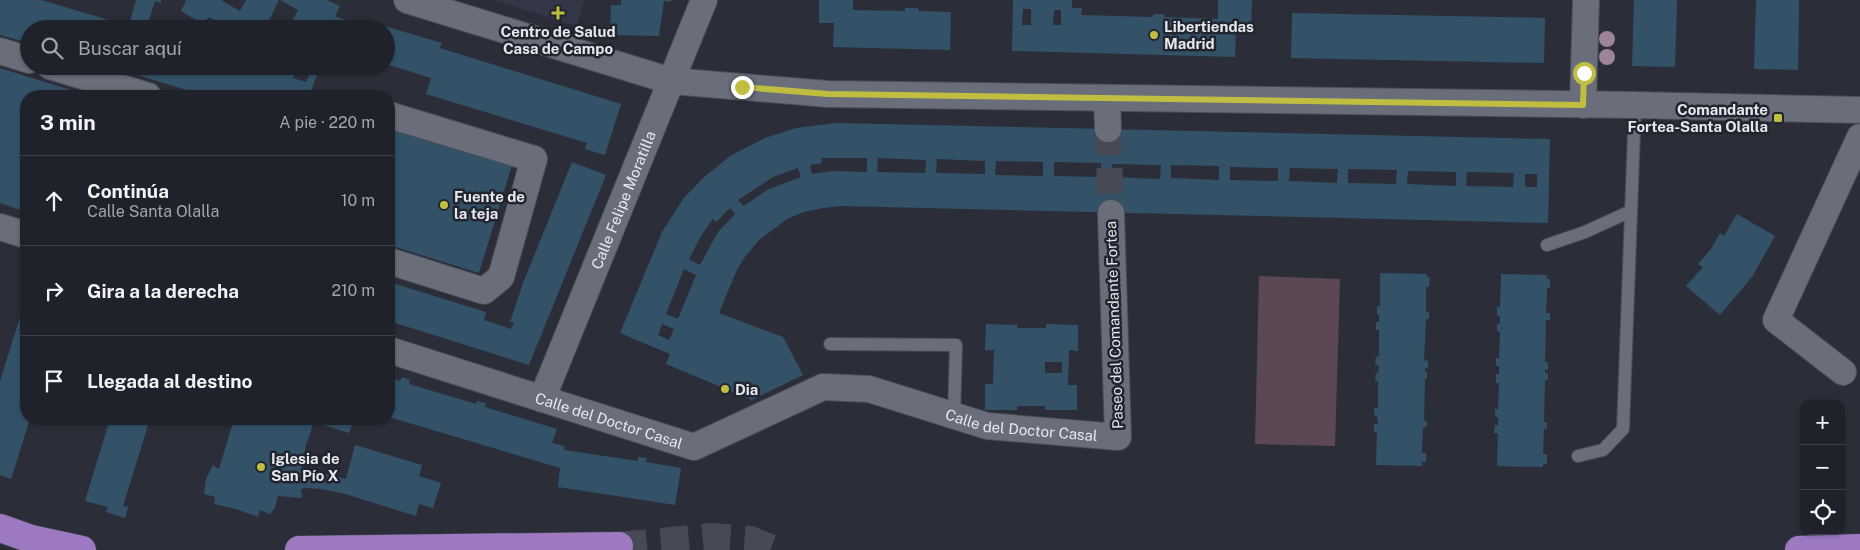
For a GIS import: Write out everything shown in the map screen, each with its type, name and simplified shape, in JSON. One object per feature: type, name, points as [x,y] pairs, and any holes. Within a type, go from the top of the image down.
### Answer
[{"type":"highway","points":[[0,528],[31,539],[82,550]]},
{"type":"highway","points":[[299,550],[619,546]]},
{"type":"highway","points":[[1799,550],[1860,548]]},
{"type":"street","points":[[407,0],[671,81],[828,94],[1635,105],[1860,110]]},
{"type":"street","name":"Calle Felipe Moratilla","points":[[542,399],[704,0]]},
{"type":"street","points":[[1583,105],[1586,0]]},
{"type":"street","points":[[0,51],[20,57]]},
{"type":"street","points":[[79,75],[128,90]]},
{"type":"street","points":[[1107,98],[1108,129]]},
{"type":"street","points":[[395,118],[534,159],[501,277],[484,291],[395,263]]},
{"type":"street","points":[[1843,372],[1776,320],[1860,137]]},
{"type":"street","name":"Paseo del Comandante Fortea","points":[[1111,213],[1118,437]]},
{"type":"street","points":[[0,227],[20,233]]},
{"type":"street","name":"Calle del Doctor Casal","points":[[395,352],[694,447],[823,387],[869,390],[987,426],[1118,437]]},
{"type":"lane","points":[[1578,456],[1603,450],[1623,429],[1635,105]]},
{"type":"lane","points":[[1547,245],[1585,232],[1631,211]]},
{"type":"lane","points":[[830,344],[956,345],[954,416]]},
{"type":"shaded area","name":"Centro de Salud Casa de Campo","points":[[493,0],[584,0],[577,26]]},
{"type":"shaded area","points":[[1259,276],[1340,279],[1335,446],[1255,444]]},
{"type":"building","points":[[0,0],[41,0],[109,20],[20,20],[20,41],[0,35]]},
{"type":"building","points":[[136,0],[161,0],[161,3],[155,1],[149,20],[131,20]]},
{"type":"building","points":[[186,0],[223,0],[240,11],[246,0],[279,0],[269,20],[214,20],[208,17],[206,20],[196,20],[181,11]]},
{"type":"building","points":[[280,0],[327,0],[340,6],[335,16],[346,20],[293,20],[298,10]]},
{"type":"building","points":[[621,0],[671,0],[671,2],[664,1],[659,36],[610,35],[611,5],[621,5]]},
{"type":"building","points":[[819,0],[853,0],[853,10],[905,11],[905,8],[918,8],[919,11],[951,12],[950,50],[833,47],[834,23],[819,23]]},
{"type":"building","points":[[1013,0],[1072,0],[1072,8],[1082,8],[1081,15],[1153,17],[1153,14],[1164,14],[1164,17],[1218,19],[1218,0],[1252,0],[1251,32],[1236,32],[1235,57],[1012,51]],"holes":[[[1023,9],[1031,9],[1031,25],[1022,25]],[[1054,10],[1061,10],[1061,25],[1053,25]]]},
{"type":"building","points":[[1634,0],[1677,0],[1675,67],[1632,66]]},
{"type":"building","points":[[1756,0],[1799,0],[1798,70],[1754,69]]},
{"type":"building","points":[[1292,13],[1545,18],[1544,63],[1291,58]]},
{"type":"building","points":[[395,29],[442,43],[440,48],[621,104],[605,155],[585,149],[587,143],[426,94],[431,78],[395,67]]},
{"type":"building","points":[[0,68],[71,90],[20,90],[20,210],[0,203]]},
{"type":"building","points":[[137,75],[295,75],[293,78],[306,82],[309,75],[317,75],[311,90],[186,90]]},
{"type":"building","points":[[836,123],[1550,139],[1548,223],[842,206],[804,212],[787,219],[759,240],[744,258],[736,272],[719,313],[783,337],[803,375],[752,400],[666,364],[670,354],[620,333],[662,232],[683,199],[703,178],[730,156],[765,138],[796,128]],"holes":[[[821,158],[867,158],[867,172],[832,171],[812,174],[810,165],[822,163]],[[878,158],[926,160],[925,173],[877,172]],[[937,159],[985,161],[985,174],[936,173]],[[996,161],[1043,162],[1043,176],[995,175]],[[1054,162],[1101,163],[1101,177],[1054,176]],[[1112,164],[1161,165],[1160,179],[1112,177]],[[1171,165],[1219,166],[1219,180],[1171,178]],[[1230,167],[1278,168],[1278,181],[1230,180]],[[798,168],[801,177],[767,190],[744,206],[738,200],[773,177]],[[1290,168],[1338,169],[1337,183],[1289,181]],[[1348,169],[1397,170],[1396,184],[1348,183]],[[1408,171],[1456,172],[1456,186],[1407,184]],[[1467,172],[1514,173],[1513,187],[1466,186]],[[1525,174],[1537,174],[1537,187],[1525,187]],[[730,208],[735,214],[718,232],[700,265],[689,259],[701,236],[713,219],[716,222]],[[684,269],[696,275],[678,319],[666,314]],[[662,324],[674,329],[669,340],[658,335]]]},
{"type":"building","name":"Fuente de la teja","points":[[395,129],[512,165],[479,273],[395,247]]},
{"type":"building","points":[[572,162],[606,175],[529,365],[395,323],[395,284],[486,312],[484,320],[511,329],[514,323],[510,322],[523,283]]},
{"type":"building","points":[[1737,214],[1775,236],[1752,277],[1720,315],[1686,286],[1703,267],[1698,264],[1711,249],[1720,233],[1724,236]]},
{"type":"building","points":[[1380,273],[1427,274],[1427,277],[1430,277],[1429,287],[1426,287],[1426,312],[1429,312],[1429,319],[1426,319],[1424,361],[1428,360],[1428,368],[1425,368],[1427,379],[1425,379],[1424,421],[1427,421],[1427,427],[1423,427],[1422,453],[1426,453],[1426,462],[1422,462],[1422,466],[1376,465],[1377,432],[1374,432],[1374,424],[1378,424],[1377,416],[1374,415],[1374,408],[1378,408],[1378,381],[1375,381],[1379,365],[1375,365],[1376,357],[1379,356],[1379,330],[1376,330],[1376,322],[1379,322],[1377,306],[1380,306]]},
{"type":"building","points":[[1501,274],[1547,275],[1547,279],[1550,279],[1550,288],[1547,288],[1546,313],[1550,313],[1550,320],[1546,320],[1545,362],[1548,362],[1548,370],[1545,369],[1545,373],[1548,373],[1548,380],[1545,380],[1544,422],[1547,422],[1547,429],[1544,429],[1543,454],[1547,454],[1547,464],[1543,464],[1543,467],[1497,466],[1498,433],[1494,433],[1495,425],[1498,425],[1498,417],[1495,417],[1495,409],[1498,409],[1499,383],[1496,383],[1496,374],[1499,374],[1499,366],[1496,366],[1496,358],[1499,358],[1500,332],[1497,331],[1500,316],[1497,316],[1497,307],[1500,307]]},
{"type":"building","points":[[20,317],[20,425],[28,425],[11,479],[0,475],[0,381]]},
{"type":"building","points":[[986,324],[1018,325],[1017,328],[1046,328],[1046,324],[1078,325],[1078,351],[1069,350],[1068,385],[1077,385],[1077,410],[1045,410],[1045,406],[1017,406],[1017,410],[985,410],[985,384],[993,384],[994,350],[985,350]],"holes":[[[1045,362],[1062,362],[1062,373],[1045,373]]]},
{"type":"building","points":[[402,377],[410,380],[409,384],[476,404],[477,401],[486,403],[485,407],[557,429],[552,443],[564,446],[564,450],[638,461],[638,457],[647,458],[646,462],[681,468],[675,505],[558,487],[560,468],[395,419],[395,380],[400,381]]},
{"type":"building","points":[[108,425],[148,425],[123,506],[128,507],[125,518],[106,512],[108,507],[85,501]]},
{"type":"building","name":"Iglesia de San Pío X","points":[[232,425],[313,425],[306,445],[301,472],[332,475],[346,479],[355,445],[422,465],[419,476],[441,483],[433,508],[419,504],[416,516],[342,493],[307,488],[301,489],[302,498],[278,496],[275,508],[270,514],[260,510],[258,517],[214,504],[215,497],[204,494],[206,479],[213,465],[219,469]]},
{"type":"building","name":"Iglesia de San Pío X","points":[[324,425],[352,425],[349,433]]},
{"type":"tunnel","points":[[1108,129],[1111,213]]},
{"type":"tunnel","points":[[619,546],[711,537],[750,540],[775,550]]},
{"type":"place","name":"Centro de Salud Casa de Campo","points":[[558,13]]},
{"type":"place","name":"Libertiendas Madrid","points":[[1154,35]]},
{"type":"place","name":"Comandante Fortea-Santa Olalla","points":[[1778,118]]},
{"type":"place","name":"Fuente de la teja","points":[[444,205]]},
{"type":"place","name":"Dia","points":[[725,389]]},
{"type":"place","name":"Iglesia de San Pío X","points":[[261,467]]},
{"type":"route","points":[[742,87],[828,94],[1583,105],[1584,73]]}]
